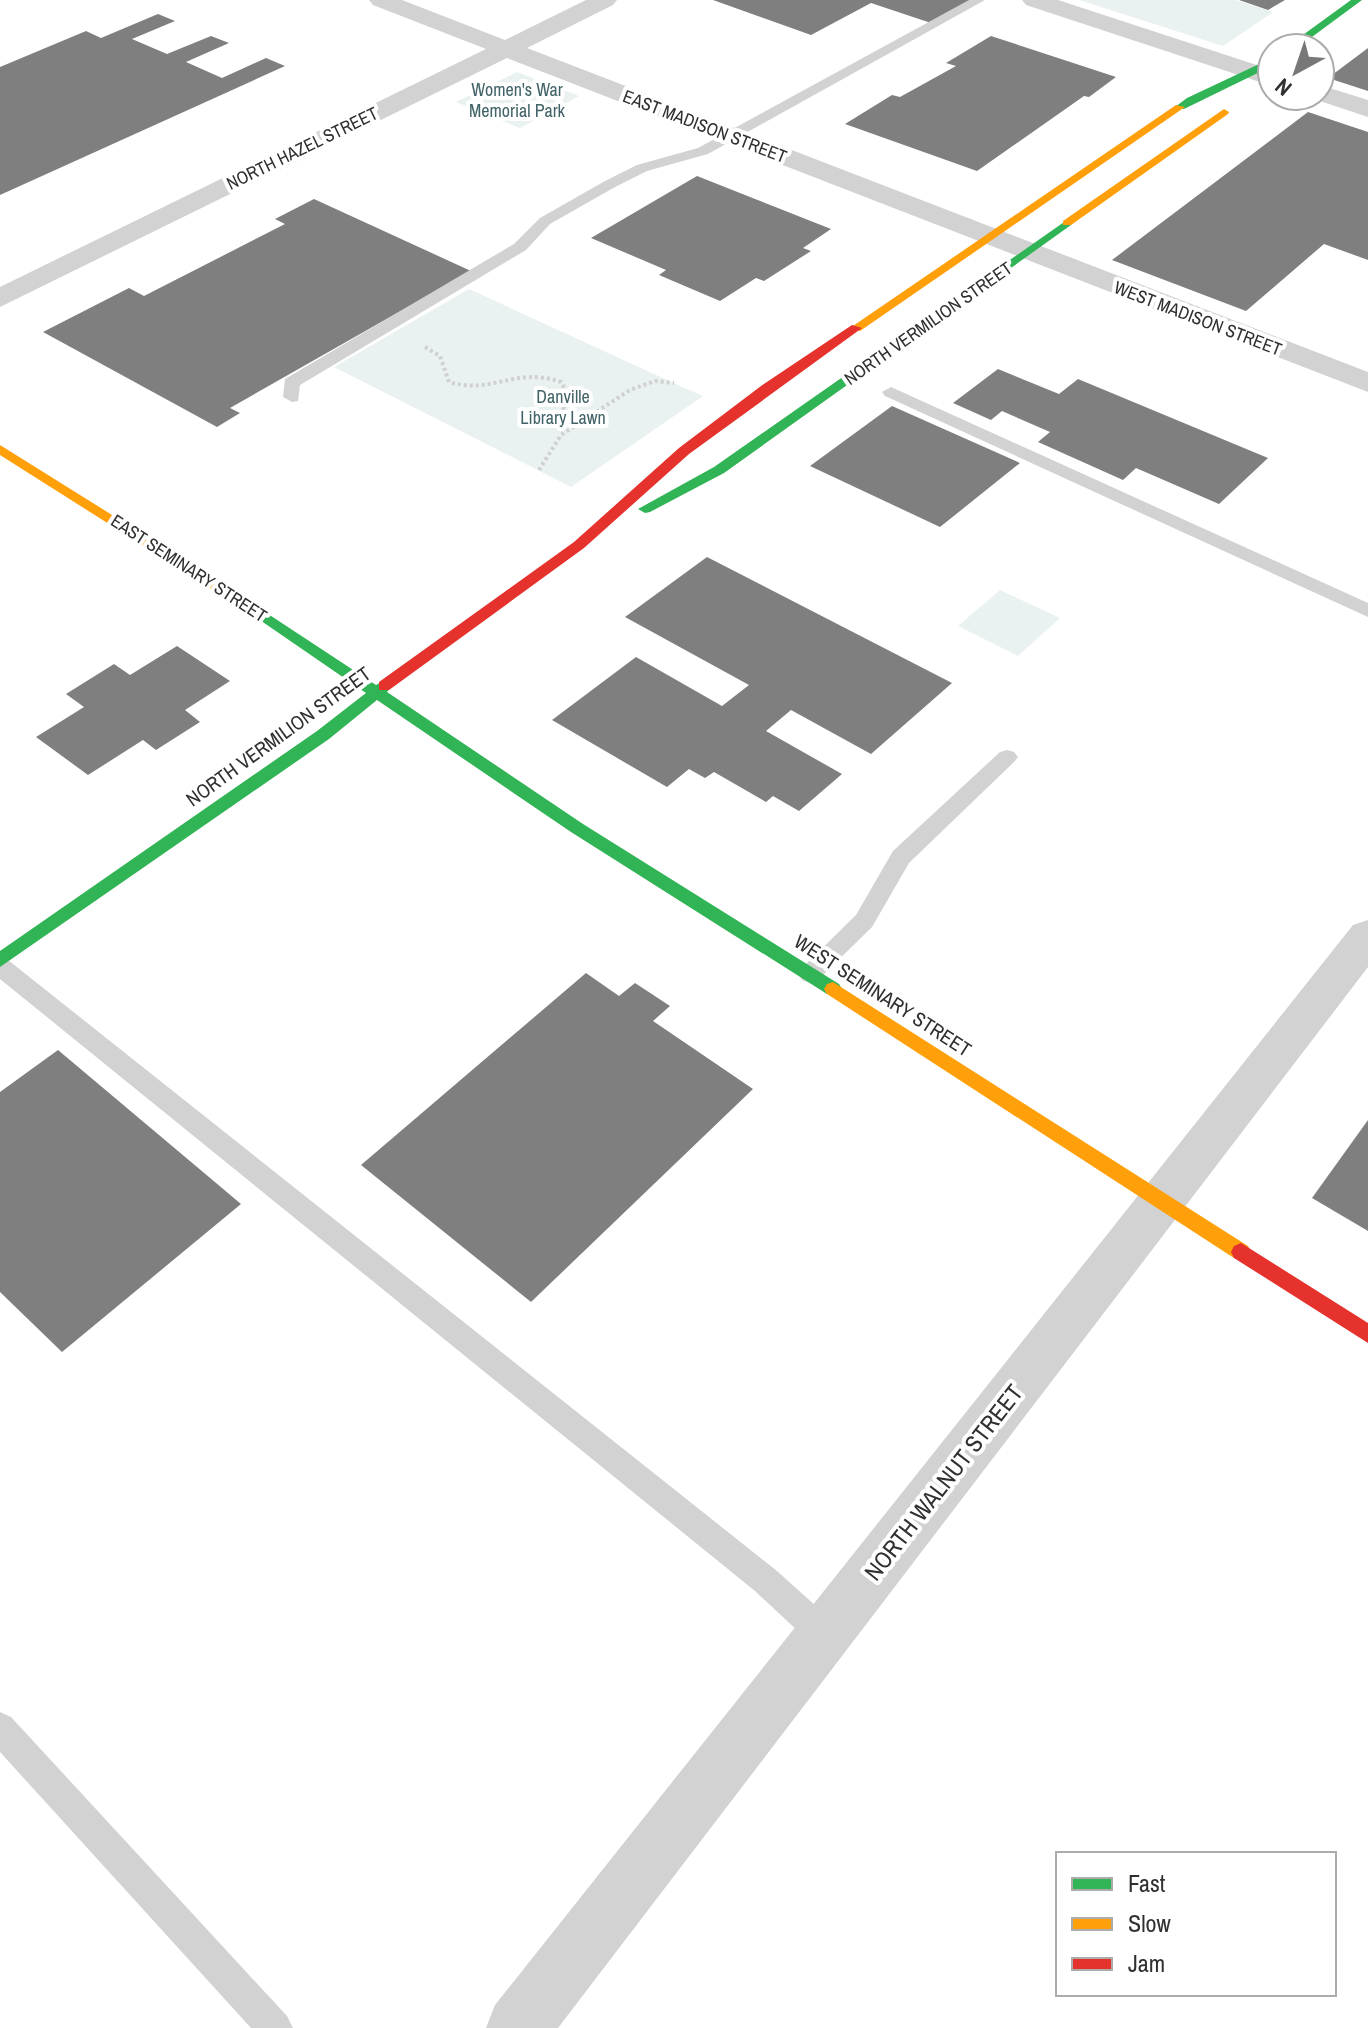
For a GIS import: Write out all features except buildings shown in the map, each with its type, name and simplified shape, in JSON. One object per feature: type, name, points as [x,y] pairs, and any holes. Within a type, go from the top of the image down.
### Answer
[{"type":"main road","points":[[1312,32],[1357,0]]},
{"type":"main road","name":"NORTH VERMILION STREET","points":[[0,963],[323,735],[375,692],[579,545],[684,451],[766,389],[1197,95],[1256,74]]},
{"type":"main road","name":"NORTH VERMILION STREET","points":[[579,545],[719,470],[1228,109],[1256,81]]},
{"type":"main road","name":"EAST SEMINARY STREET","points":[[0,449],[325,655],[375,692]]},
{"type":"main road","name":"WEST SEMINARY STREET","points":[[375,692],[577,828],[810,974],[1368,1334]]},
{"type":"street","name":"EAST MADISON STREET","points":[[381,0],[1028,252]]},
{"type":"street","name":"NORTH HAZEL STREET","points":[[0,298],[605,0]]},
{"type":"street","points":[[1034,0],[1256,67]]},
{"type":"street","points":[[1336,98],[1368,109]]},
{"type":"street","name":"WEST MADISON STREET","points":[[1028,252],[1368,383]]},
{"type":"street","name":"NORTH WALNUT STREET","points":[[518,2028],[1368,936]]},
{"type":"lane","points":[[292,397],[291,383],[520,247],[545,221],[642,168],[703,151],[731,137],[979,0]]},
{"type":"lane","points":[[891,392],[1368,611]]},
{"type":"lane","points":[[810,974],[864,921],[901,857],[1007,757]]},
{"type":"lane","points":[[0,963],[766,1581],[826,1636]]},
{"type":"lane","points":[[0,1728],[275,2028]]},
{"type":"path","points":[[425,347],[440,356],[449,382],[458,386],[483,388],[522,374],[541,375],[561,382],[565,389],[561,406],[568,412],[593,415]]},
{"type":"path","points":[[539,470],[561,435],[641,386],[655,381],[674,383]]},
{"type":"green space","points":[[1079,0],[1235,0],[1273,12],[1223,46]]},
{"type":"green space","name":"Women's War Memorial Park","points":[[517,72],[579,96],[520,128],[456,102]]},
{"type":"green space","name":"Danville Library Lawn","points":[[469,289],[703,396],[571,487],[334,367]]},
{"type":"green space","points":[[1000,590],[1060,618],[1018,656],[958,626]]},
{"type":"traffic: fast","points":[[1312,32],[1357,0]]},
{"type":"traffic: fast","points":[[1180,107],[1256,71]]},
{"type":"traffic: fast","points":[[645,509],[719,470],[1067,223]]},
{"type":"traffic: fast","points":[[256,611],[577,828],[833,989]]},
{"type":"traffic: fast","points":[[0,960],[323,735],[384,686]]},
{"type":"traffic: slow","points":[[856,328],[1180,107]]},
{"type":"traffic: slow","points":[[1067,223],[1224,112]]},
{"type":"traffic: slow","points":[[0,449],[256,611]]},
{"type":"traffic: slow","points":[[833,989],[1241,1252]]},
{"type":"traffic: jam","points":[[384,686],[579,545],[684,451],[766,389],[856,328]]},
{"type":"traffic: jam","points":[[1241,1252],[1368,1334]]}]
